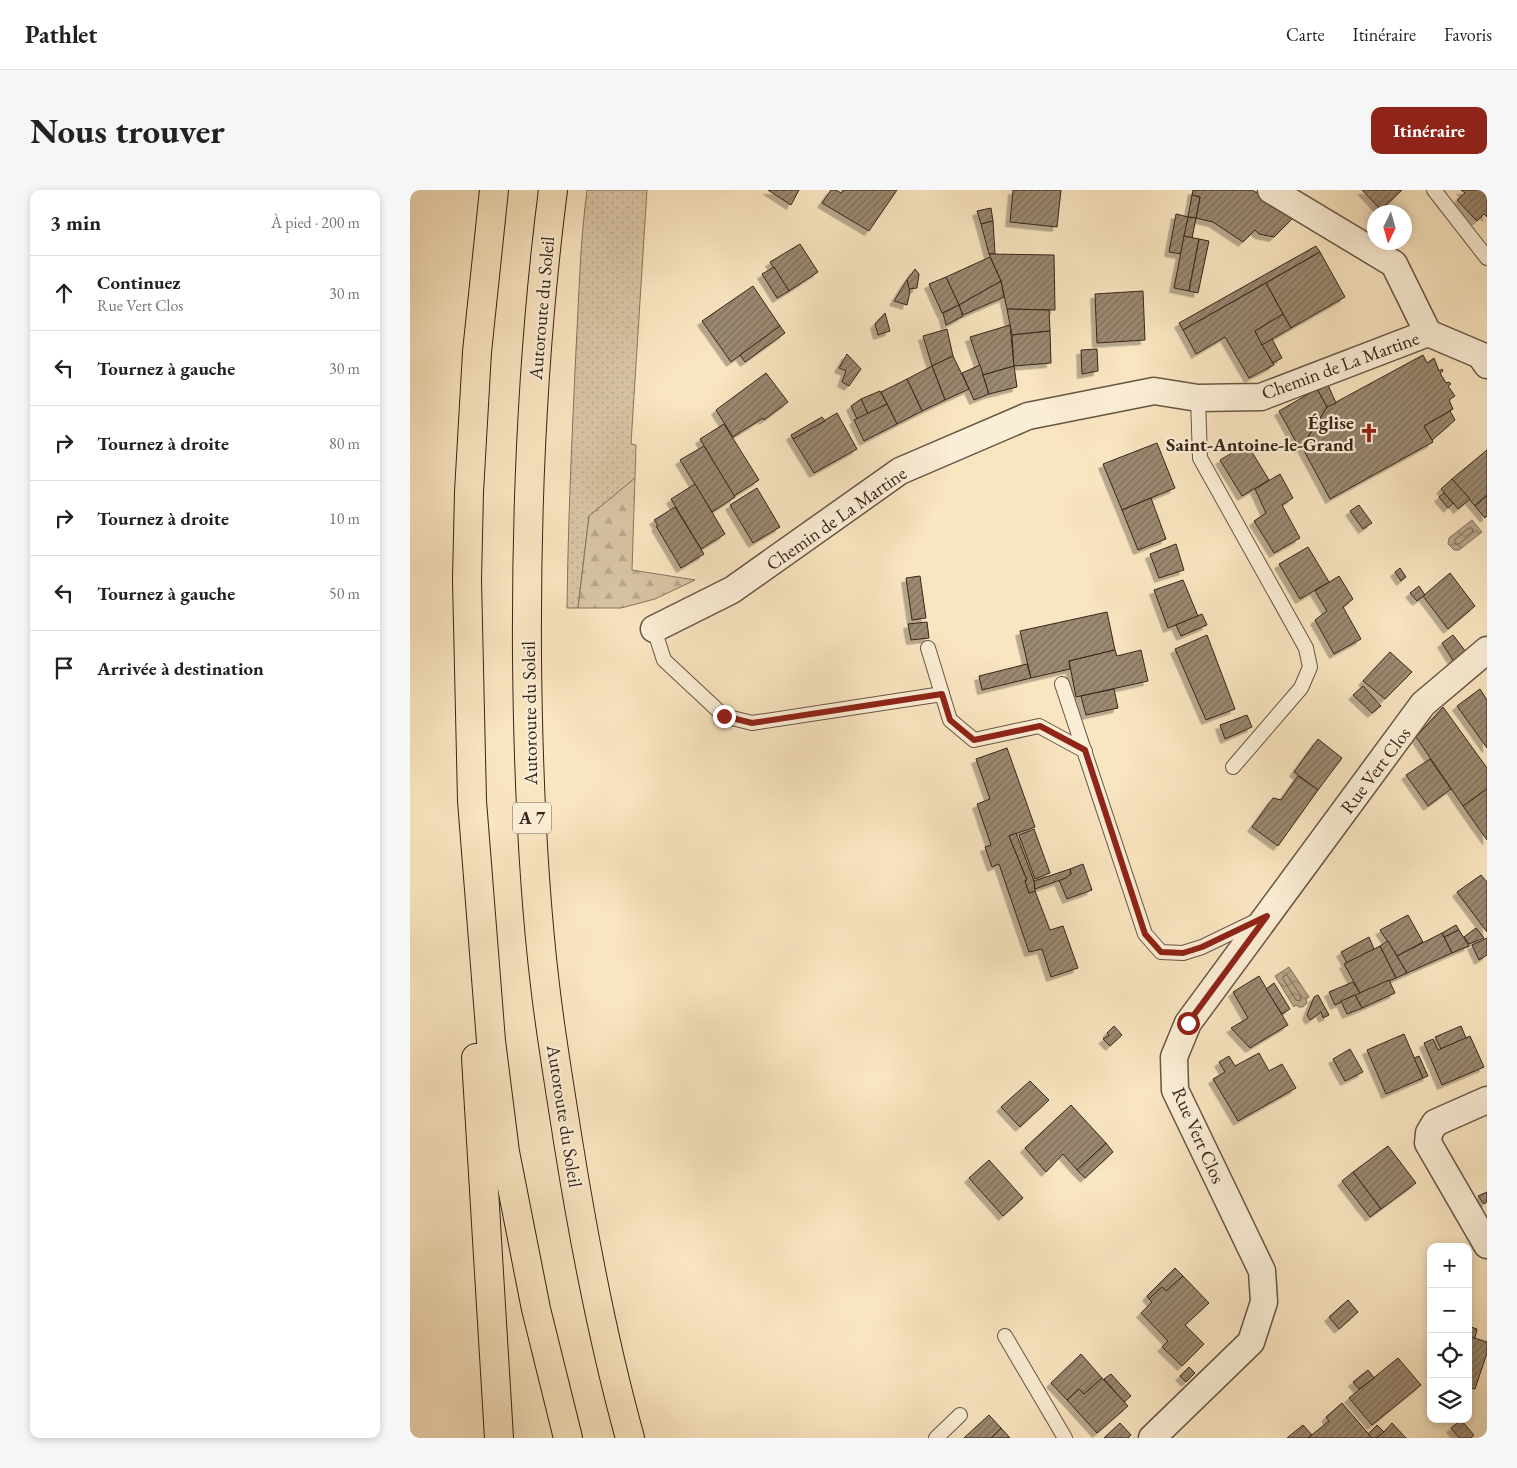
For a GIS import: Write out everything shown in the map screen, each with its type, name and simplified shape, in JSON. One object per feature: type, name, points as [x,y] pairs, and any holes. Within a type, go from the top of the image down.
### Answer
[{"type":"highway","points":[[494,190],[476,352],[467,580],[474,1020],[499,1438]]},
{"type":"highway","name":"Autoroute du Soleil","points":[[553,190],[542,285],[534,385],[527,602],[528,732],[536,897],[545,985],[591,1272],[630,1438]]},
{"type":"highway","points":[[472,801],[491,1041],[505,1152],[536,1309],[568,1438]]},
{"type":"street","points":[[1271,190],[1394,264],[1428,333],[1480,355],[1487,365]]},
{"type":"street","name":"Chemin de La Martine","points":[[654,630],[732,590],[900,471],[1028,416],[1154,391],[1198,398],[1261,397],[1428,333]]},
{"type":"street","name":"Rue Vert Clos","points":[[1152,1438],[1251,1342],[1264,1302],[1262,1271],[1175,1090],[1174,1058],[1188,1023],[1423,704],[1487,650]]},
{"type":"street","points":[[1487,1100],[1435,1123],[1429,1133],[1428,1143],[1487,1245]]},
{"type":"lane","points":[[1434,190],[1487,258]]},
{"type":"lane","points":[[1198,398],[1200,458],[1306,648],[1310,667],[1301,688],[1233,767]]},
{"type":"lane","points":[[654,630],[664,660],[724,716],[752,723],[942,694]]},
{"type":"lane","points":[[928,648],[950,720],[974,740],[1040,726],[1085,750]]},
{"type":"lane","points":[[1062,684],[1145,934],[1161,952],[1183,953],[1202,947],[1267,916]]},
{"type":"lane","points":[[1005,1336],[1064,1438]]},
{"type":"lane","points":[[936,1438],[960,1415]]},
{"type":"green space","points":[[587,190],[647,190],[631,444],[636,445],[635,478],[589,516],[578,608],[567,608],[576,350],[581,250]]},
{"type":"green space","points":[[635,478],[632,570],[695,580],[655,599],[621,608],[578,608],[589,516]]},
{"type":"water","points":[[1472,520],[1482,532],[1459,550],[1454,550],[1448,544],[1449,538]]},
{"type":"water","points":[[1289,967],[1309,997],[1306,999],[1307,1003],[1303,1007],[1296,1005],[1294,1007],[1275,976]]},
{"type":"building","points":[[768,190],[799,190],[791,205]]},
{"type":"building","points":[[831,190],[841,193],[843,190],[897,190],[869,231],[822,203]]},
{"type":"building","points":[[1013,190],[1061,190],[1057,227],[1010,222]]},
{"type":"building","points":[[1193,190],[1252,190],[1295,216],[1274,237],[1259,234],[1255,230],[1243,242],[1213,222],[1196,218],[1200,197],[1192,195]]},
{"type":"building","points":[[1362,190],[1402,190],[1386,205],[1376,205]]},
{"type":"building","points":[[1461,190],[1487,190],[1487,217],[1484,214],[1477,221],[1457,200],[1465,193]]},
{"type":"building","points":[[1192,195],[1200,197],[1196,218],[1188,217]]},
{"type":"building","points":[[991,208],[993,221],[981,224],[977,211]]},
{"type":"building","points":[[1176,214],[1188,217],[1181,254],[1169,252]]},
{"type":"building","points":[[1188,217],[1196,218],[1192,238],[1184,236]]},
{"type":"building","points":[[993,221],[995,254],[989,254],[981,224]]},
{"type":"building","points":[[1184,236],[1199,239],[1189,291],[1174,288]]},
{"type":"building","points":[[1199,239],[1209,241],[1198,293],[1189,291]]},
{"type":"building","points":[[800,244],[818,272],[789,291],[770,262]]},
{"type":"building","points":[[1316,246],[1320,252],[1183,330],[1179,323]]},
{"type":"building","points":[[1320,252],[1345,297],[1291,328],[1266,283]]},
{"type":"building","points":[[989,254],[1054,255],[1055,310],[1007,309],[1001,281]]},
{"type":"building","points":[[990,257],[1001,281],[959,305],[946,277]]},
{"type":"building","points":[[774,267],[789,291],[777,298],[762,274]]},
{"type":"building","points":[[915,269],[919,274],[917,288],[909,289],[907,280]]},
{"type":"building","points":[[946,277],[959,305],[942,313],[929,284]]},
{"type":"building","points":[[907,280],[910,292],[907,305],[894,301]]},
{"type":"building","points":[[1001,281],[1004,297],[963,315],[959,305]]},
{"type":"building","points":[[1266,283],[1283,314],[1255,331],[1274,365],[1249,378],[1225,337],[1196,354],[1183,330]]},
{"type":"building","points":[[753,286],[780,326],[731,362],[702,321]]},
{"type":"building","points":[[1143,291],[1145,340],[1097,343],[1095,294]]},
{"type":"building","points":[[959,305],[963,316],[946,325],[943,313]]},
{"type":"building","points":[[1007,309],[1049,310],[1050,331],[1012,335]]},
{"type":"building","points":[[885,313],[890,331],[878,335],[875,324]]},
{"type":"building","points":[[1283,314],[1291,328],[1262,345],[1255,331]]},
{"type":"building","points":[[1010,325],[1014,366],[983,375],[970,337]]},
{"type":"building","points":[[780,326],[785,333],[745,362],[740,355]]},
{"type":"building","points":[[947,329],[953,356],[932,366],[923,336]]},
{"type":"building","points":[[1050,331],[1051,363],[1014,366],[1012,335]]},
{"type":"building","points":[[1272,339],[1282,358],[1273,363],[1262,345]]},
{"type":"building","points":[[1097,349],[1098,371],[1082,374],[1081,350]]},
{"type":"building","points":[[847,354],[861,369],[849,386],[842,382],[846,371],[839,368]]},
{"type":"building","name":"Église Saint-Antoine-le-Grand","points":[[1423,355],[1427,363],[1434,358],[1439,371],[1442,369],[1443,371],[1440,373],[1446,383],[1449,382],[1451,384],[1448,386],[1455,396],[1449,400],[1453,409],[1424,426],[1433,442],[1330,499],[1302,447],[1327,407]]},
{"type":"building","points":[[953,356],[969,389],[945,400],[932,366]]},
{"type":"building","points":[[980,365],[989,394],[974,400],[962,373]]},
{"type":"building","points":[[932,366],[945,400],[922,411],[907,379]]},
{"type":"building","points":[[1014,366],[1017,387],[989,394],[983,375]]},
{"type":"building","points":[[766,373],[788,402],[764,420],[763,418],[733,437],[716,410]]},
{"type":"building","points":[[907,379],[922,411],[897,424],[881,392]]},
{"type":"building","points":[[1328,385],[1336,403],[1327,407],[1317,389]]},
{"type":"building","points":[[1317,389],[1327,407],[1300,449],[1279,411]]},
{"type":"building","points":[[880,391],[887,404],[868,414],[861,399]]},
{"type":"building","points":[[861,399],[868,414],[857,419],[851,406]]},
{"type":"building","points":[[887,404],[897,424],[864,441],[854,420]]},
{"type":"building","points":[[1450,411],[1455,420],[1432,440],[1424,426]]},
{"type":"building","points":[[837,413],[857,449],[814,473],[793,439]]},
{"type":"building","points":[[822,417],[825,421],[793,439],[791,435]]},
{"type":"building","points":[[724,424],[759,480],[734,496],[700,439]]},
{"type":"building","points":[[1157,443],[1175,488],[1122,510],[1103,464]]},
{"type":"building","points":[[1247,444],[1269,480],[1242,496],[1220,460]]},
{"type":"building","points":[[704,446],[735,497],[712,512],[680,460]]},
{"type":"building","points":[[1487,450],[1487,495],[1475,506],[1452,479]]},
{"type":"building","points":[[1280,474],[1293,498],[1282,505],[1300,538],[1274,553],[1254,521],[1266,513],[1255,489]]},
{"type":"building","points":[[1452,479],[1470,499],[1458,509],[1441,489]]},
{"type":"building","points":[[695,484],[725,534],[701,549],[671,499]]},
{"type":"building","points":[[757,488],[780,527],[753,543],[730,505]]},
{"type":"building","points":[[1444,493],[1453,503],[1448,508],[1439,497]]},
{"type":"building","points":[[1487,496],[1487,516],[1485,518],[1475,506]]},
{"type":"building","points":[[1151,498],[1166,539],[1138,550],[1122,510]]},
{"type":"building","points":[[1359,505],[1372,523],[1363,529],[1350,511]]},
{"type":"building","points":[[675,507],[704,554],[681,568],[654,520]]},
{"type":"building","points":[[1176,544],[1184,570],[1159,578],[1150,554]]},
{"type":"building","points":[[1308,547],[1329,582],[1300,599],[1279,564]]},
{"type":"building","points":[[1400,568],[1406,577],[1401,581],[1395,572]]},
{"type":"building","points":[[1450,573],[1475,606],[1448,629],[1423,596]]},
{"type":"building","points":[[920,576],[926,618],[912,620],[906,578]]},
{"type":"building","points":[[1339,576],[1353,599],[1343,607],[1361,639],[1334,654],[1315,620],[1327,611],[1315,591]]},
{"type":"building","points":[[1183,580],[1198,616],[1168,628],[1154,590]]},
{"type":"building","points":[[1419,586],[1425,595],[1417,601],[1410,593]]},
{"type":"building","points":[[1107,612],[1115,650],[1069,661],[1070,669],[1031,678],[1020,631]]},
{"type":"building","points":[[1202,614],[1207,625],[1181,636],[1176,625]]},
{"type":"building","points":[[927,622],[929,638],[911,640],[908,624]]},
{"type":"building","points":[[1207,635],[1235,709],[1206,720],[1175,649]]},
{"type":"building","points":[[1453,635],[1466,652],[1454,662],[1442,643]]},
{"type":"building","points":[[1115,650],[1117,656],[1141,650],[1148,681],[1076,697],[1069,661]]},
{"type":"building","points":[[1390,652],[1412,672],[1385,699],[1363,681]]},
{"type":"building","points":[[1027,664],[1031,678],[982,690],[979,676]]},
{"type":"building","points":[[1363,686],[1381,706],[1372,713],[1353,695]]},
{"type":"building","points":[[1114,689],[1118,708],[1086,715],[1081,696]]},
{"type":"building","points":[[1480,689],[1487,700],[1487,748],[1457,706]]},
{"type":"building","points":[[1443,707],[1487,768],[1487,789],[1463,806],[1416,737]]},
{"type":"building","points":[[1247,715],[1252,727],[1225,739],[1220,725]]},
{"type":"building","points":[[1318,739],[1342,758],[1318,790],[1294,772]]},
{"type":"building","points":[[1007,748],[1035,827],[1009,836],[1027,880],[1025,881],[1029,893],[1035,891],[1050,930],[1063,926],[1078,968],[1051,977],[1042,949],[1029,952],[999,864],[992,867],[985,847],[991,845],[977,804],[990,799],[976,759]]},
{"type":"building","points":[[1430,759],[1451,789],[1428,806],[1406,775]]},
{"type":"building","points":[[1298,776],[1318,790],[1278,846],[1252,827],[1273,798],[1281,800]]},
{"type":"building","points":[[1487,789],[1487,840],[1463,806]]},
{"type":"building","points":[[1034,829],[1050,873],[1035,879],[1019,835]]},
{"type":"building","points":[[1016,833],[1034,881],[1035,891],[1029,893],[1025,881],[1027,880],[1009,836]]},
{"type":"building","points":[[1083,864],[1092,890],[1067,899],[1059,880],[1071,874],[1070,869]]},
{"type":"building","points":[[1070,869],[1071,874],[1066,878],[1035,889],[1034,881]]},
{"type":"building","points":[[1481,875],[1487,882],[1487,932],[1457,892]]},
{"type":"building","points":[[1408,915],[1423,942],[1397,956],[1380,930]]},
{"type":"building","points":[[1456,925],[1459,930],[1444,937],[1442,933]]},
{"type":"building","points":[[1476,928],[1484,938],[1469,944],[1464,937]]},
{"type":"building","points":[[1459,930],[1469,946],[1452,953],[1444,937]]},
{"type":"building","points":[[1442,933],[1452,953],[1407,973],[1397,956]]},
{"type":"building","points":[[1369,937],[1374,949],[1347,963],[1341,952]]},
{"type":"building","points":[[1487,938],[1487,955],[1479,960],[1472,945]]},
{"type":"building","points":[[1388,941],[1407,973],[1396,978],[1380,946]]},
{"type":"building","points":[[1380,946],[1396,978],[1360,993],[1344,964]]},
{"type":"building","points":[[1259,976],[1288,1025],[1250,1048],[1231,1028],[1248,1018],[1233,992]]},
{"type":"building","points":[[1389,980],[1395,993],[1362,1008],[1355,995]]},
{"type":"building","points":[[1353,982],[1360,993],[1335,1005],[1329,992]]},
{"type":"building","points":[[1274,983],[1290,1009],[1282,1014],[1266,989]]},
{"type":"building","points":[[1318,995],[1329,1015],[1323,1018],[1321,1012],[1310,1020],[1307,1015],[1314,997]]},
{"type":"building","points":[[1355,995],[1362,1008],[1347,1014],[1341,1001]]},
{"type":"building","points":[[1114,1026],[1122,1035],[1110,1046],[1103,1039],[1109,1035],[1107,1033]]},
{"type":"building","points":[[1461,1026],[1466,1038],[1441,1049],[1435,1037]]},
{"type":"building","points":[[1404,1034],[1423,1078],[1386,1094],[1367,1050]]},
{"type":"building","points":[[1470,1036],[1484,1067],[1442,1085],[1424,1043],[1433,1039],[1438,1050]]},
{"type":"building","points":[[1350,1049],[1363,1072],[1345,1081],[1333,1059]]},
{"type":"building","points":[[1259,1053],[1269,1071],[1282,1064],[1296,1088],[1238,1121],[1213,1079],[1225,1072],[1219,1062],[1229,1056],[1235,1066]]},
{"type":"building","points":[[1419,1056],[1428,1076],[1423,1078],[1414,1058]]},
{"type":"building","points":[[1030,1081],[1049,1100],[1020,1127],[1001,1107]]},
{"type":"building","points":[[1071,1105],[1106,1143],[1077,1170],[1063,1154],[1046,1172],[1025,1148]]},
{"type":"building","points":[[1106,1143],[1113,1152],[1085,1178],[1077,1170]]},
{"type":"building","points":[[1388,1146],[1416,1183],[1381,1209],[1353,1172]]},
{"type":"building","points":[[989,1160],[1023,1198],[1003,1216],[969,1178]]},
{"type":"building","points":[[1353,1172],[1381,1209],[1370,1217],[1342,1181]]},
{"type":"building","points":[[1487,1192],[1487,1202],[1484,1204],[1478,1196]]},
{"type":"building","points":[[1175,1268],[1183,1276],[1166,1291],[1162,1287],[1149,1299],[1147,1296]]},
{"type":"building","points":[[1183,1276],[1209,1303],[1185,1325],[1204,1344],[1182,1366],[1162,1347],[1168,1341],[1141,1313],[1152,1302],[1149,1299],[1162,1287],[1166,1291]]},
{"type":"building","points":[[1348,1300],[1358,1312],[1339,1329],[1329,1317]]},
{"type":"building","points":[[1472,1327],[1477,1329],[1475,1338],[1472,1337]]},
{"type":"building","points":[[1472,1337],[1487,1342],[1487,1353],[1475,1389],[1472,1388]]},
{"type":"building","points":[[1081,1354],[1102,1378],[1084,1394],[1079,1389],[1067,1400],[1051,1383]]},
{"type":"building","points":[[1398,1358],[1421,1385],[1372,1425],[1349,1398]]},
{"type":"building","points":[[1189,1367],[1195,1373],[1186,1382],[1180,1376]]},
{"type":"building","points":[[1368,1370],[1374,1378],[1359,1389],[1353,1382]]},
{"type":"building","points":[[1111,1374],[1131,1396],[1124,1402],[1104,1379]]},
{"type":"building","points":[[1102,1378],[1128,1406],[1097,1433],[1067,1400],[1079,1389],[1084,1394]]},
{"type":"building","points":[[1342,1403],[1372,1438],[1308,1438],[1329,1421],[1326,1417]]},
{"type":"building","points":[[989,1415],[1001,1428],[991,1438],[964,1438]]},
{"type":"building","points":[[1120,1423],[1131,1435],[1128,1438],[1104,1438]]},
{"type":"building","points":[[1392,1423],[1406,1438],[1376,1438],[1384,1432]]},
{"type":"building","points":[[1457,1423],[1464,1423],[1474,1435],[1471,1438],[1459,1438],[1451,1428]]},
{"type":"building","points":[[1303,1425],[1312,1435],[1308,1438],[1287,1438]]},
{"type":"building","points":[[1377,1425],[1384,1432],[1376,1438],[1372,1438],[1368,1434]]},
{"type":"building","points":[[1001,1428],[1010,1438],[991,1438]]},
{"type":"place","name":"Église Saint-Antoine-le-Grand","points":[[1369,433]]},
{"type":"route","points":[[724,716],[752,723],[942,694],[950,720],[974,740],[1040,726],[1085,750],[1145,934],[1161,952],[1183,953],[1202,947],[1267,916],[1188,1023]]}]
